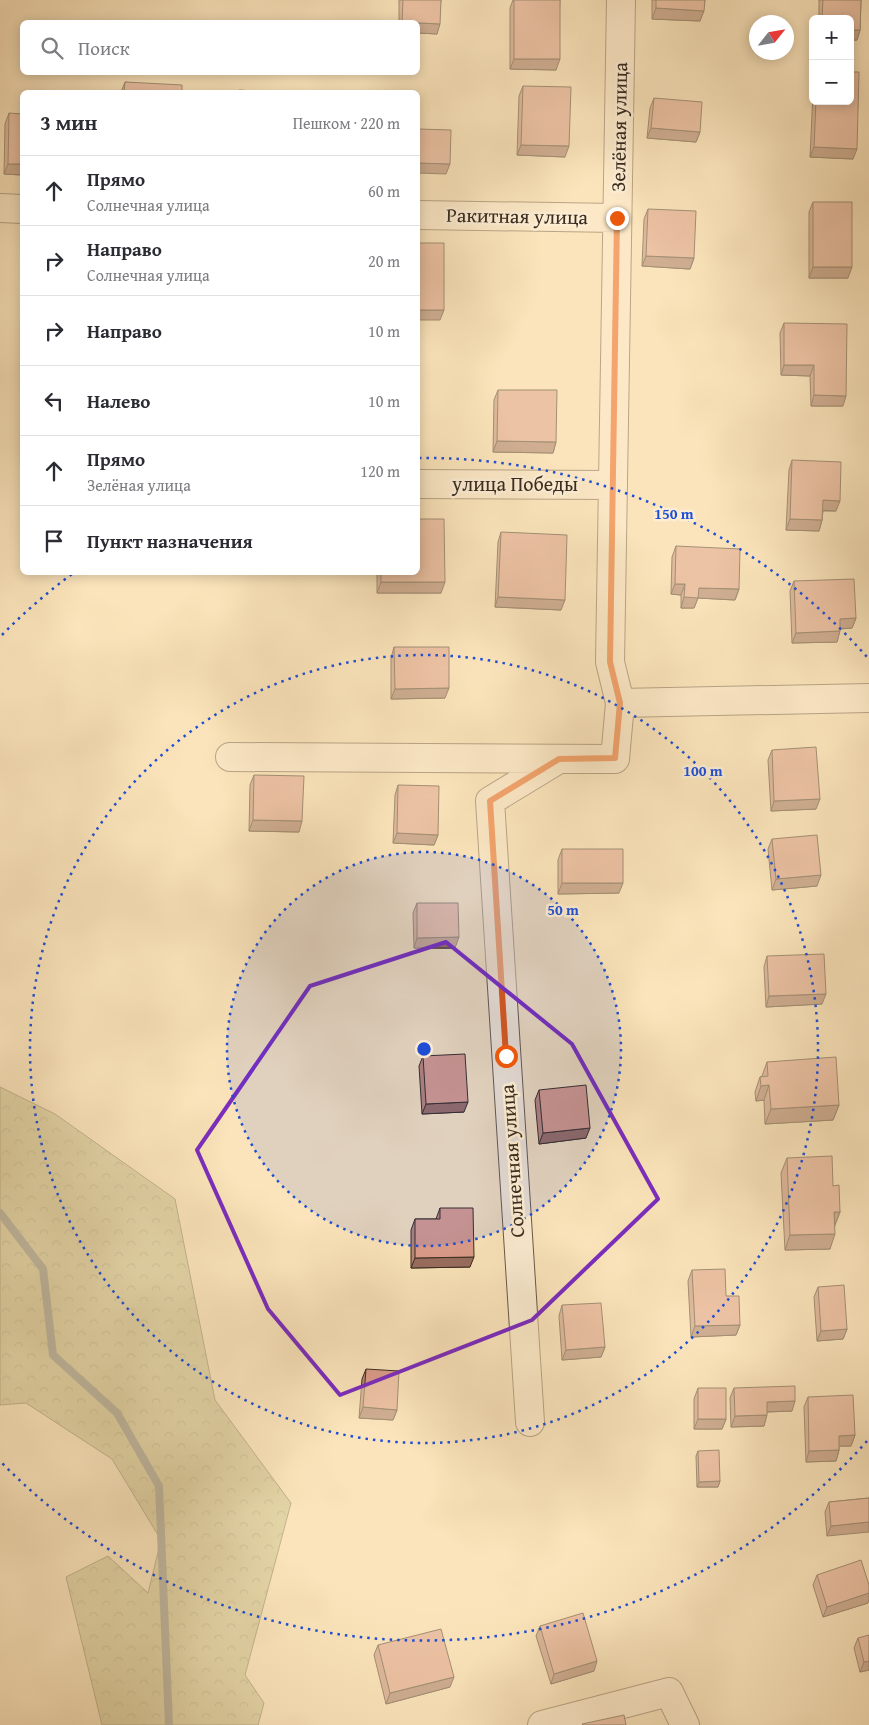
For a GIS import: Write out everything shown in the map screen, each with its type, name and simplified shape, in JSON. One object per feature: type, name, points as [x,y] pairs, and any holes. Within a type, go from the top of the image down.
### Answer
[{"type":"street","name":"Зелёная улица","points":[[559,759],[615,758],[620,703],[610,662],[621,0]]},
{"type":"street","points":[[0,208],[20,208]]},
{"type":"street","name":"Ракитная улица","points":[[420,215],[617,218]]},
{"type":"street","name":"улица Победы","points":[[420,484],[613,485]]},
{"type":"street","points":[[620,703],[869,698]]},
{"type":"street","points":[[230,757],[559,759]]},
{"type":"street","name":"Солнечная улица","points":[[530,1422],[490,801],[559,759]]},
{"type":"street","points":[[542,1725],[668,1692],[685,1725]]},
{"type":"highlighted area","points":[[446,942],[572,1044],[658,1199],[532,1320],[340,1395],[268,1309],[197,1150],[310,986]]},
{"type":"green space","points":[[0,1087],[55,1114],[175,1199],[215,1400],[291,1503],[245,1675],[264,1703],[258,1725],[102,1725],[66,1577],[108,1556],[148,1593],[161,1540],[112,1459],[26,1403],[0,1405]]},
{"type":"building","points":[[403,0],[441,0],[440,24],[420,23],[420,20],[402,20]]},
{"type":"building","points":[[514,0],[560,0],[560,59],[514,59]]},
{"type":"building","points":[[656,0],[705,0],[704,11],[656,8]]},
{"type":"building","points":[[823,0],[861,0],[860,30],[854,30],[854,15],[822,15]]},
{"type":"building","points":[[854,72],[859,72],[857,149],[814,147],[816,105],[854,105]]},
{"type":"building","points":[[125,82],[182,85],[182,90],[124,90]]},
{"type":"building","points":[[523,86],[571,87],[569,146],[521,145]]},
{"type":"building","points":[[654,98],[702,102],[700,132],[651,128]]},
{"type":"building","points":[[9,113],[20,114],[20,164],[8,164]]},
{"type":"building","points":[[420,129],[451,130],[450,164],[420,163]]},
{"type":"building","points":[[813,202],[852,202],[852,267],[813,267]]},
{"type":"building","points":[[648,209],[696,211],[694,258],[646,256]]},
{"type":"building","points":[[420,243],[444,243],[444,310],[420,310]]},
{"type":"building","points":[[784,323],[847,324],[846,396],[814,395],[814,365],[784,365]]},
{"type":"building","points":[[498,390],[557,390],[556,442],[497,441]]},
{"type":"building","points":[[792,460],[841,462],[840,501],[823,500],[822,520],[790,519]]},
{"type":"building","points":[[420,519],[444,519],[445,582],[381,582],[381,575],[420,575]]},
{"type":"building","points":[[501,532],[567,535],[565,600],[498,597]]},
{"type":"building","points":[[676,546],[740,549],[739,589],[699,588],[698,598],[684,597],[685,584],[675,584]]},
{"type":"building","points":[[854,579],[856,618],[840,619],[840,631],[796,633],[794,581]]},
{"type":"building","points":[[394,647],[449,647],[449,688],[395,689]]},
{"type":"building","points":[[816,747],[820,799],[774,801],[772,750]]},
{"type":"building","points":[[254,775],[304,776],[302,821],[253,820]]},
{"type":"building","points":[[398,785],[439,786],[438,835],[397,833]]},
{"type":"building","points":[[817,835],[821,875],[776,879],[772,839]]},
{"type":"building","points":[[562,849],[623,849],[623,883],[562,883]]},
{"type":"building","points":[[417,903],[458,903],[459,937],[417,938]]},
{"type":"building","points":[[824,954],[826,994],[769,996],[767,956]]},
{"type":"building","points":[[465,1054],[468,1102],[426,1104],[423,1056]]},
{"type":"building","points":[[836,1057],[839,1105],[771,1109],[769,1085],[761,1086],[760,1077],[768,1076],[767,1062]]},
{"type":"building","points":[[586,1085],[590,1128],[543,1133],[539,1090]]},
{"type":"building","points":[[832,1156],[833,1186],[839,1185],[840,1212],[834,1212],[835,1234],[790,1235],[787,1158]]},
{"type":"building","points":[[440,1208],[473,1208],[474,1257],[415,1258],[415,1219],[440,1219]]},
{"type":"building","points":[[725,1269],[726,1296],[739,1296],[740,1325],[695,1326],[692,1270]]},
{"type":"building","points":[[844,1285],[847,1329],[821,1331],[818,1287]]},
{"type":"building","points":[[601,1303],[605,1347],[566,1350],[562,1305]]},
{"type":"building","points":[[366,1369],[399,1371],[397,1410],[363,1407]]},
{"type":"building","points":[[795,1386],[795,1401],[767,1402],[767,1415],[735,1416],[734,1388]]},
{"type":"building","points":[[698,1388],[726,1388],[726,1419],[698,1419]]},
{"type":"building","points":[[853,1395],[855,1435],[839,1436],[839,1450],[809,1451],[808,1397]]},
{"type":"building","points":[[719,1450],[720,1481],[699,1482],[698,1451]]},
{"type":"building","points":[[869,1498],[869,1522],[831,1526],[829,1502]]},
{"type":"building","points":[[861,1560],[869,1585],[869,1593],[827,1607],[817,1575]]},
{"type":"building","points":[[583,1613],[597,1661],[554,1674],[540,1626]]},
{"type":"building","points":[[441,1629],[454,1677],[390,1693],[378,1645]]},
{"type":"building","points":[[869,1635],[869,1661],[864,1662],[858,1638]]},
{"type":"building","points":[[624,1715],[626,1725],[582,1724]]},
{"type":"waterway","points":[[0,1213],[43,1269],[53,1355],[117,1413],[159,1486],[169,1725]]},
{"type":"route","points":[[506,1056],[490,801],[559,759],[615,758],[620,703],[610,662],[617,218]]}]
